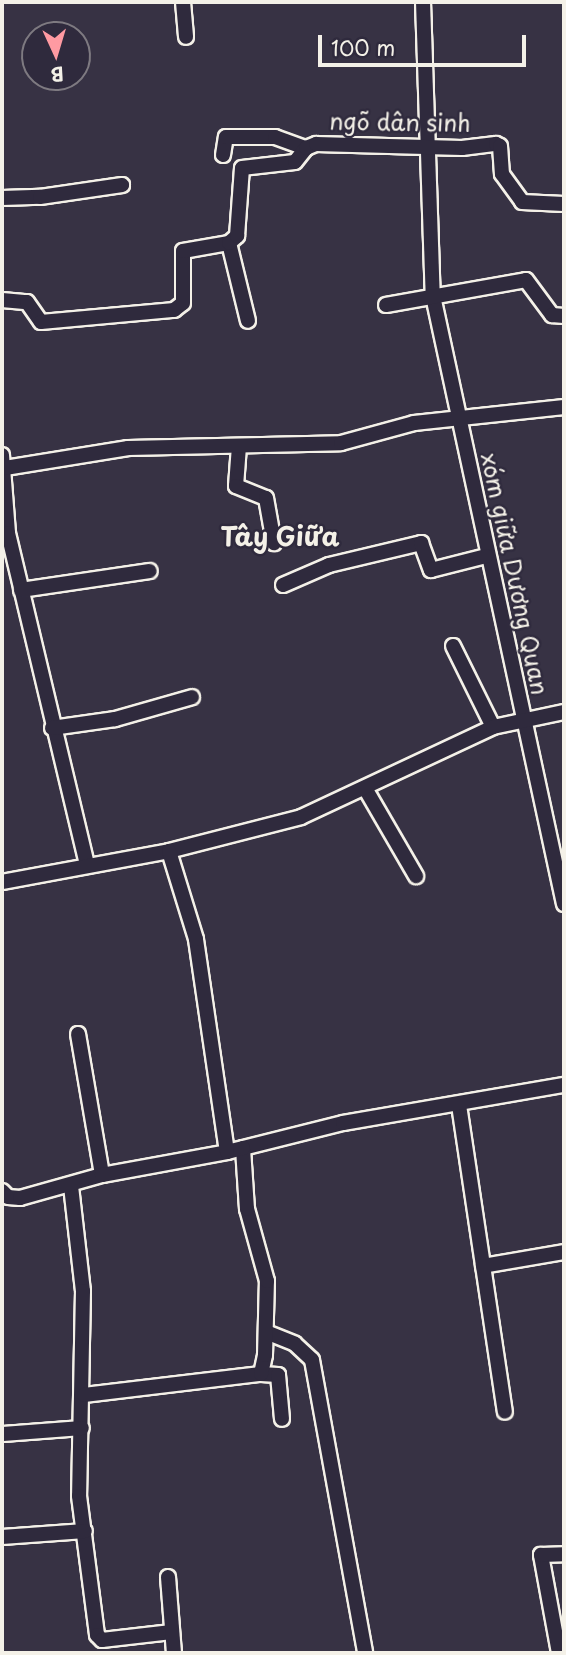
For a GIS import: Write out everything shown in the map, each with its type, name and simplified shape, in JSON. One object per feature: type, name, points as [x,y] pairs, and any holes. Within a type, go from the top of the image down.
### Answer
[{"type":"street","points":[[183,2],[186,37]]},
{"type":"street","name":"xóm giữa Dương Quan","points":[[423,2],[433,296],[486,556],[564,904]]},
{"type":"street","points":[[223,155],[226,137],[275,137],[306,148]]},
{"type":"street","name":"ngõ dân sinh","points":[[229,243],[241,227],[242,168],[295,162],[306,148],[428,144],[500,146],[502,174],[522,202],[564,205]]},
{"type":"street","points":[[2,198],[40,197],[122,185]]},
{"type":"street","points":[[2,300],[27,302],[41,322],[174,310],[183,303],[183,251],[229,243],[248,321]]},
{"type":"street","points":[[386,305],[526,280],[552,315],[564,316]]},
{"type":"street","name":"xóm giữa Dương Quan","points":[[87,864],[4,525],[3,461],[128,447],[341,443],[414,423],[564,407]]},
{"type":"street","points":[[240,446],[236,486],[266,498],[274,543]]},
{"type":"street","points":[[284,585],[329,565],[421,543],[431,570],[486,556]]},
{"type":"street","points":[[21,590],[150,571]]},
{"type":"street","points":[[453,646],[493,727]]},
{"type":"street","points":[[52,728],[115,719],[192,696]]},
{"type":"street","points":[[2,881],[169,851],[308,814],[493,727],[564,712]]},
{"type":"street","points":[[365,788],[416,877]]},
{"type":"street","points":[[169,851],[196,939],[227,1152]]},
{"type":"street","points":[[78,1034],[102,1175]]},
{"type":"street","points":[[2,1191],[17,1198],[71,1186],[102,1175],[227,1152],[343,1123],[564,1086]]},
{"type":"street","points":[[459,1105],[505,1412]]},
{"type":"street","points":[[243,1148],[247,1209],[268,1280],[261,1374]]},
{"type":"street","points":[[71,1186],[83,1291],[84,1395],[79,1496],[99,1638],[172,1632]]},
{"type":"street","points":[[483,1266],[564,1252]]},
{"type":"street","points":[[266,1332],[295,1344],[312,1360],[365,1653]]},
{"type":"street","points":[[84,1395],[261,1374],[278,1375],[282,1419]]},
{"type":"street","points":[[3,1434],[82,1428]]},
{"type":"street","points":[[2,1538],[85,1531]]},
{"type":"street","points":[[559,1653],[559,1625],[541,1555],[564,1554]]},
{"type":"street","points":[[168,1577],[174,1653]]},
{"type":"district","name":"Tây Giữa","points":[[280,536]]}]
